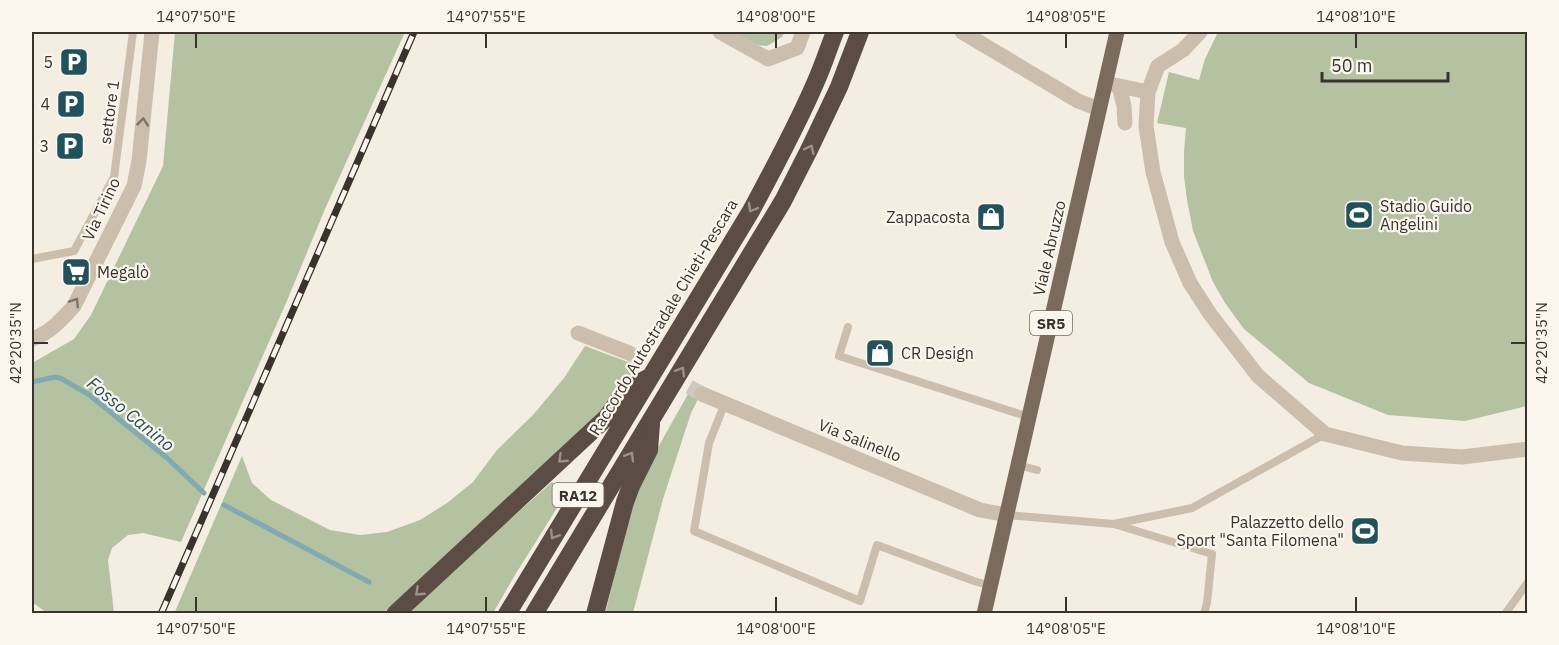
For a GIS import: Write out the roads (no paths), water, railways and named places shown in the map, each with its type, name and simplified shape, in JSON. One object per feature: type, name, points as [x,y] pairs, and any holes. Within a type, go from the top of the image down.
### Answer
[{"type":"highway","name":"Raccordo Autostradale Chieti-Pescara","points":[[507,614],[751,211],[780,157],[817,79],[836,32]]},
{"type":"highway","name":"RA12","points":[[534,614],[783,201],[839,87],[860,32]]},
{"type":"highway","points":[[395,614],[607,417],[625,392],[650,377]]},
{"type":"highway","points":[[595,614],[625,502],[649,450],[651,421]]},
{"type":"main road","name":"Viale Abruzzo","points":[[984,614],[1099,109],[1112,85],[1117,32]]},
{"type":"street","name":"Via Tirino","points":[[32,339],[42,336],[74,306],[134,186],[139,161],[152,32]]},
{"type":"street","points":[[720,32],[768,59],[797,48],[803,32]]},
{"type":"street","points":[[962,32],[1078,101],[1099,109]]},
{"type":"street","points":[[1200,32],[1183,50],[1158,66],[1148,92],[1146,126],[1153,172],[1172,242],[1190,283],[1210,314],[1258,376],[1325,434],[1402,453],[1462,458],[1527,449]]},
{"type":"street","points":[[1112,85],[1148,92]]},
{"type":"street","points":[[1112,85],[1124,106],[1125,123]]},
{"type":"street","points":[[578,333],[629,353]]},
{"type":"street","name":"Via Salinello","points":[[702,394],[981,510],[1007,515]]},
{"type":"lane","name":"settore 1","points":[[32,259],[74,251],[114,177],[133,32]]},
{"type":"lane","points":[[848,327],[839,356],[1029,417]]},
{"type":"lane","points":[[725,404],[709,443],[694,531],[860,601],[877,545],[990,586]]},
{"type":"lane","points":[[1114,524],[1192,508],[1325,434]]},
{"type":"lane","points":[[1018,465],[1037,470]]},
{"type":"lane","points":[[1007,515],[1114,524],[1212,554],[1204,614]]},
{"type":"lane","points":[[1505,614],[1527,582]]},
{"type":"waterway","name":"Fosso Canino","points":[[32,382],[60,378],[88,394],[167,458],[204,493]]},
{"type":"waterway","name":"Fosso Canino","points":[[224,505],[369,582]]},
{"type":"tunnel","points":[[629,353],[702,394]]},
{"type":"railway","points":[[161,614],[414,32]]},
{"type":"place","name":"5","points":[[74,62]]},
{"type":"place","name":"4","points":[[71,104]]},
{"type":"place","name":"3","points":[[70,146]]},
{"type":"place","name":"Stadio Guido Angelini","points":[[1359,215]]},
{"type":"place","name":"Zappacosta","points":[[991,217]]},
{"type":"place","name":"Megalò","points":[[76,272]]},
{"type":"place","name":"CR Design","points":[[880,353]]},
{"type":"place","name":"Palazzetto dello Sport \"Santa Filomena\"","points":[[1365,531]]}]
